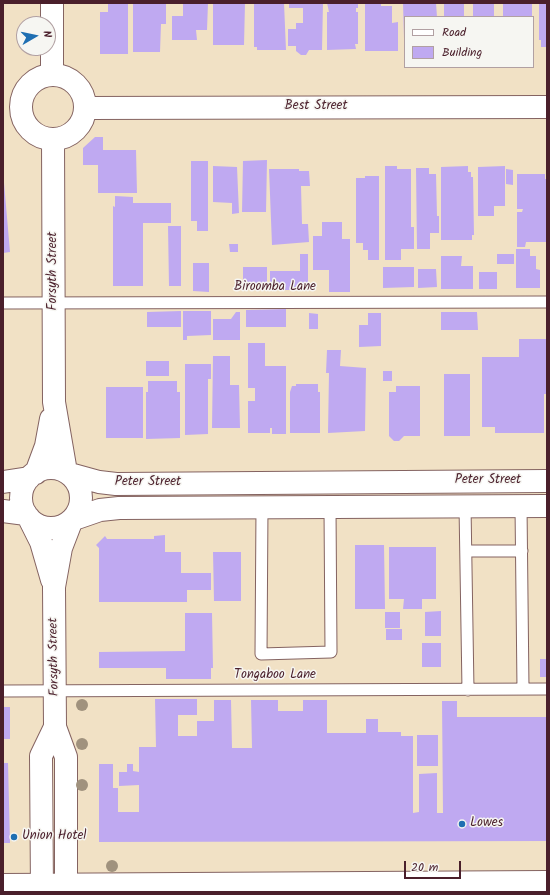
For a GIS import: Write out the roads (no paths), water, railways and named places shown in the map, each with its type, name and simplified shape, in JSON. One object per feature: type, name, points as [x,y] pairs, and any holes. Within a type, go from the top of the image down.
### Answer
[{"type":"street","points":[[52,3],[52,75]]},
{"type":"street","points":[[52,75],[63,77],[76,85],[84,98],[85,108],[83,118],[78,127],[71,134],[62,138],[53,139],[35,133],[24,119],[12,110],[33,83],[42,77],[52,75]]},
{"type":"street","name":"Best Street","points":[[85,108],[547,107]]},
{"type":"street","name":"Forsyth Street","points":[[32,476],[46,446],[54,402],[53,139]]},
{"type":"street","name":"Forsyth Street","points":[[54,402],[68,473]]},
{"type":"street","points":[[3,511],[27,516],[39,526],[51,529],[72,520],[81,503],[80,488],[68,473],[51,468],[42,469],[32,476],[23,487],[21,500],[27,516]]},
{"type":"street","name":"Peter Street","points":[[68,473],[99,482],[116,484],[541,481],[534,506],[228,509],[119,508],[100,510],[72,520]]},
{"type":"street","points":[[3,482],[32,476]]},
{"type":"street","points":[[322,482],[326,508]]},
{"type":"street","name":"Peter Street","points":[[441,482],[441,507]]},
{"type":"street","points":[[228,483],[228,509]]},
{"type":"street","name":"Forsyth Street","points":[[27,516],[41,542],[54,587]]},
{"type":"street","name":"Forsyth Street","points":[[66,888],[66,756],[55,727],[54,587],[61,548],[72,520]]},
{"type":"street","name":"Forsyth Street","points":[[42,888],[41,756],[55,727]]},
{"type":"street","points":[[3,884],[42,888],[66,888],[547,882]]},
{"type":"lane","name":"Biroomba Lane","points":[[3,303],[547,302]]},
{"type":"lane","points":[[465,506],[468,690]]},
{"type":"lane","points":[[523,689],[522,551],[534,506]]},
{"type":"lane","points":[[262,508],[261,654],[331,652],[326,508]]},
{"type":"lane","points":[[466,551],[522,551]]},
{"type":"lane","name":"Tongaboo Lane","points":[[3,691],[547,689]]},
{"type":"place","name":"Lowes","points":[[462,824]]},
{"type":"place","name":"Union Hotel","points":[[14,837]]}]
